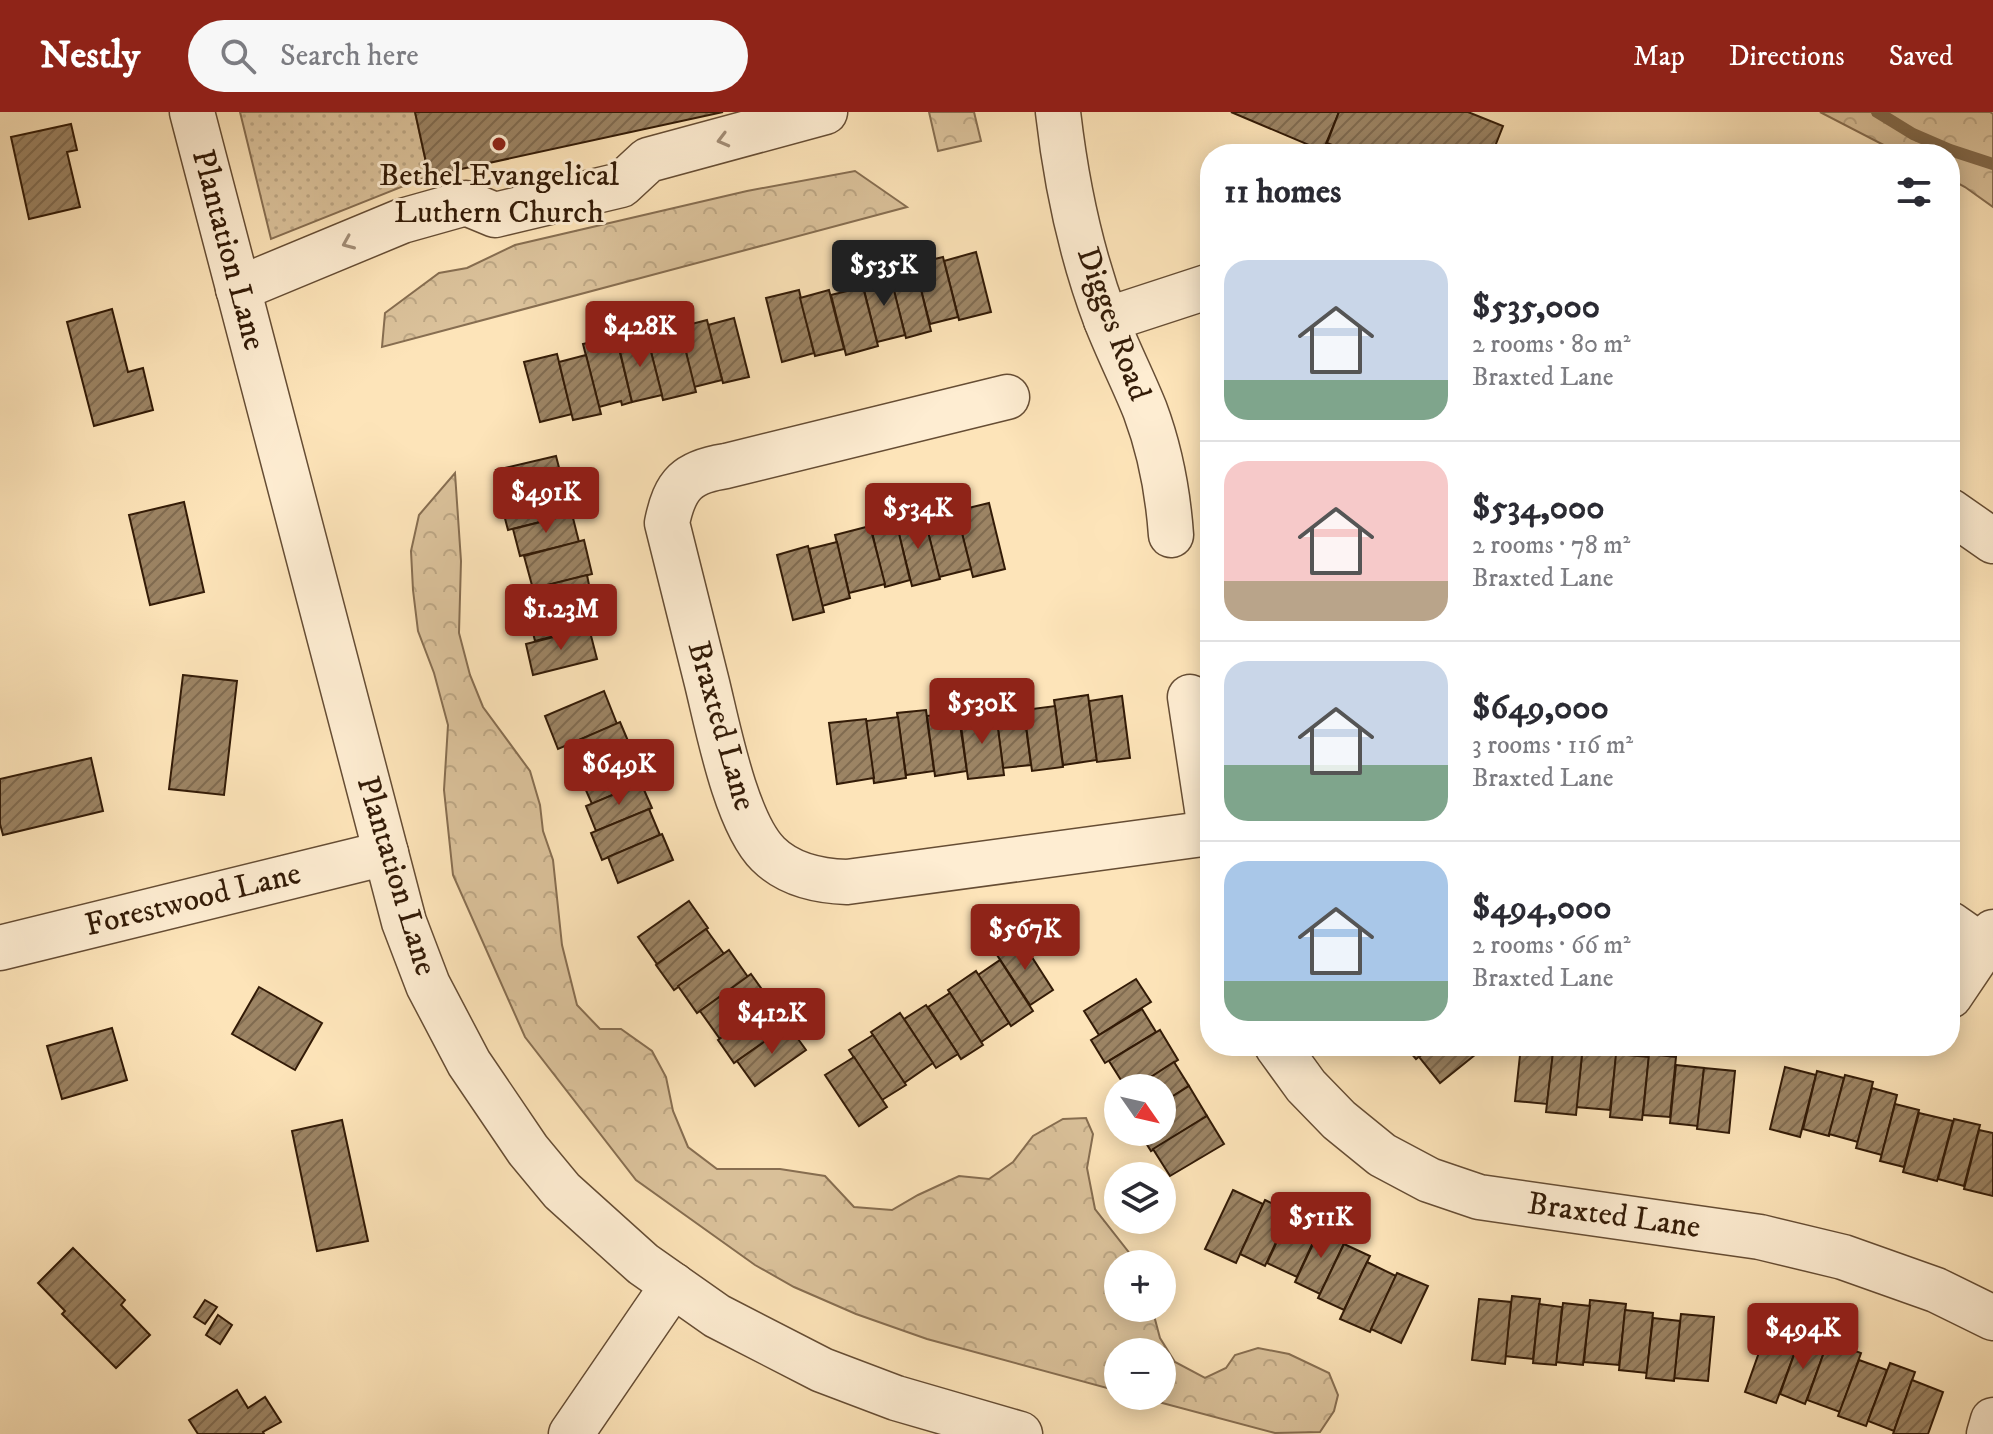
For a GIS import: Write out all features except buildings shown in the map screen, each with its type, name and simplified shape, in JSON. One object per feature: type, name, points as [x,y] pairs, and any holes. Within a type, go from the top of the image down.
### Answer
[{"type":"street","name":"Plantation Lane","points":[[192,112],[404,922],[428,985],[469,1063],[528,1150],[562,1191],[643,1264],[717,1316],[822,1370],[896,1398],[1020,1434]]},
{"type":"street","points":[[238,289],[402,221],[466,203],[495,215],[621,185],[648,160],[825,112]]},
{"type":"street","name":"Digges Road","points":[[1058,112],[1063,156],[1085,252],[1106,320],[1146,412],[1169,500],[1171,535]]},
{"type":"street","points":[[1106,320],[1200,289]]},
{"type":"street","name":"Braxted Lane","points":[[1007,397],[703,470],[684,482],[671,501],[667,523],[728,768],[750,830],[768,854],[793,872],[822,881],[847,882],[1200,832]]},
{"type":"street","points":[[1960,518],[1993,541]]},
{"type":"street","name":"Braxted Lane","points":[[1190,697],[1200,764]]},
{"type":"street","name":"Forestwood Lane","points":[[0,948],[386,853]]},
{"type":"street","points":[[1960,971],[1975,934]]},
{"type":"street","name":"Braxted Lane","points":[[1284,1056],[1306,1086],[1339,1120],[1382,1155],[1429,1180],[1479,1197],[1760,1237],[1843,1257],[1936,1290],[1993,1318]]},
{"type":"street","points":[[571,1434],[673,1285]]},
{"type":"street","points":[[1989,1434],[1993,1420]]},
{"type":"green space","points":[[240,112],[415,112],[429,176],[271,239]]},
{"type":"green space","points":[[929,112],[974,112],[981,141],[938,151]]},
{"type":"green space","points":[[1820,112],[1990,112],[1993,114],[1993,207],[1960,184],[1960,144],[1882,144]]},
{"type":"green space","points":[[855,171],[907,207],[382,347],[385,313],[439,273],[467,268],[515,245],[747,191]]},
{"type":"green space","points":[[455,473],[461,561],[459,633],[470,675],[483,707],[530,771],[540,805],[543,831],[553,860],[562,945],[577,1005],[600,1029],[621,1029],[652,1051],[666,1077],[673,1111],[688,1147],[717,1169],[780,1169],[825,1176],[854,1207],[892,1210],[959,1176],[989,1179],[1013,1162],[1033,1136],[1063,1119],[1086,1118],[1093,1134],[1087,1168],[1095,1209],[1104,1221],[1104,1234],[1115,1234],[1127,1250],[1104,1250],[1104,1322],[1156,1322],[1160,1338],[1104,1338],[1104,1387],[927,1339],[856,1314],[794,1287],[755,1265],[636,1180],[525,1037],[453,875],[444,790],[448,725],[434,673],[418,631],[413,590],[411,551],[419,515]]},
{"type":"green space","points":[[1258,1348],[1289,1354],[1329,1373],[1338,1395],[1334,1411],[1320,1432],[1275,1433],[1176,1407],[1176,1363],[1205,1378],[1226,1368],[1235,1355]]},
{"type":"waterway","points":[[1877,112],[1936,144]]},
{"type":"waterway","points":[[1960,153],[1993,164]]},
{"type":"place","name":"Bethel Evangelical Luthern Church","points":[[499,144]]}]
